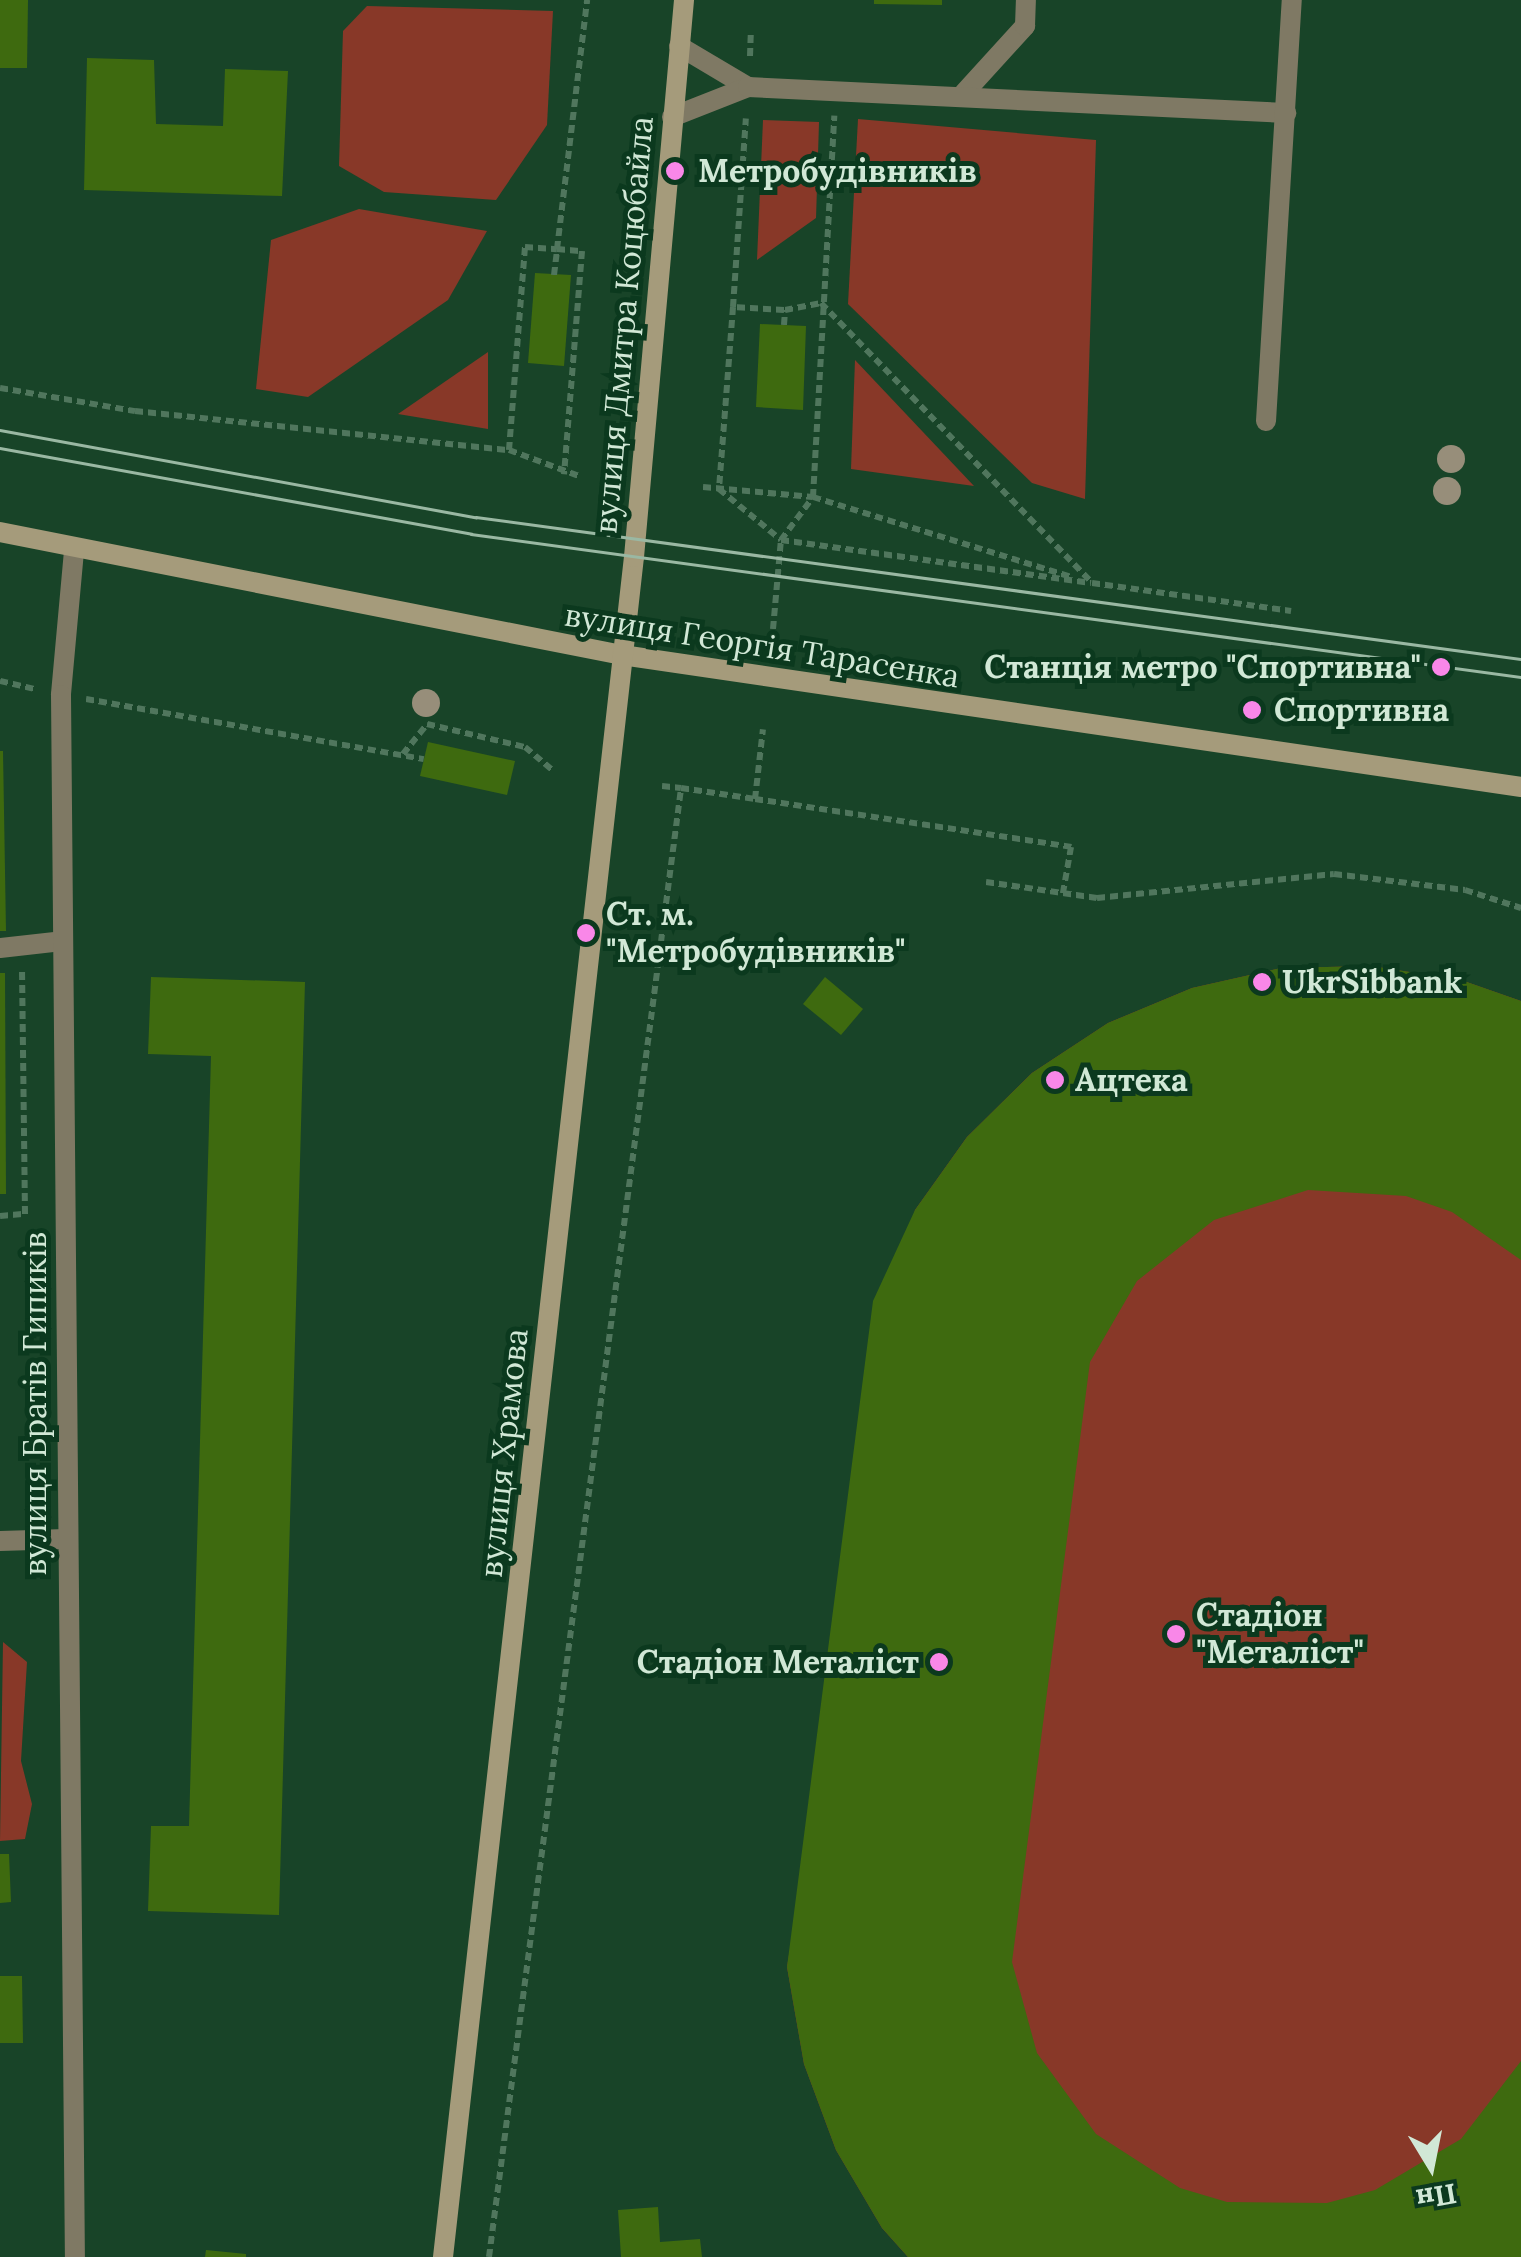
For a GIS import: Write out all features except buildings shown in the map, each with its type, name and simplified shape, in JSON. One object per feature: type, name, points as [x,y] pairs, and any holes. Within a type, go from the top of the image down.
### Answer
[{"type":"main road","name":"вулиця Дмитра Коцюбайла","points":[[622,656],[684,0]]},
{"type":"main road","name":"вулиця Георгія Тарасенка","points":[[0,532],[74,551],[622,656],[1521,787]]},
{"type":"main road","name":"вулиця Храмова","points":[[444,2257],[622,656]]},
{"type":"street","points":[[964,93],[1025,26],[1026,0]]},
{"type":"street","points":[[1266,422],[1292,0]]},
{"type":"street","points":[[679,46],[748,87]]},
{"type":"street","points":[[672,116],[748,87],[964,93],[1286,113]]},
{"type":"street","name":"вулиця Братів Гипиків","points":[[74,551],[61,695],[75,2257]]},
{"type":"street","points":[[0,948],[62,941]]},
{"type":"street","points":[[0,1541],[66,1539]]},
{"type":"path","points":[[554,275],[587,0]]},
{"type":"path","points":[[720,489],[750,30]]},
{"type":"path","points":[[773,629],[782,540],[813,497],[836,90]]},
{"type":"path","points":[[508,450],[525,246],[582,251],[564,474]]},
{"type":"path","points":[[733,306],[784,310],[822,304]]},
{"type":"path","points":[[822,304],[1092,583]]},
{"type":"path","points":[[784,310],[784,324]]},
{"type":"path","points":[[0,388],[135,411],[508,450],[564,474],[579,476]]},
{"type":"path","points":[[702,487],[813,497],[1092,583]]},
{"type":"path","points":[[720,489],[782,540],[1291,611]]},
{"type":"path","points":[[0,681],[424,759]]},
{"type":"path","points":[[403,754],[427,724],[526,747],[554,771]]},
{"type":"path","points":[[755,799],[762,728]]},
{"type":"path","points":[[662,786],[1072,847],[1063,893]]},
{"type":"path","points":[[489,2257],[681,788]]},
{"type":"path","points":[[986,882],[1098,898],[1334,874],[1464,890],[1521,908]]},
{"type":"path","points":[[0,1216],[25,1214],[22,947]]},
{"type":"shaded area","points":[[367,6],[553,11],[547,125],[496,200],[384,192],[339,166],[343,31]]},
{"type":"shaded area","points":[[858,119],[1096,140],[1085,499],[1032,483],[848,304]]},
{"type":"shaded area","points":[[763,120],[819,122],[816,218],[757,260]]},
{"type":"shaded area","points":[[359,209],[487,231],[448,300],[308,397],[256,389],[271,240]]},
{"type":"shaded area","points":[[488,352],[488,429],[398,414]]},
{"type":"shaded area","points":[[855,360],[974,486],[851,469]]},
{"type":"shaded area","name":"Стадіон \"Металіст\"","points":[[1371,966],[1461,980],[1521,1001],[1521,2257],[908,2257],[882,2228],[836,2150],[804,2064],[787,1967],[915,1210],[967,1137],[1032,1073],[1108,1023],[1192,988],[1281,968]]},
{"type":"shaded area","points":[[3,1642],[27,1662],[21,1761],[32,1804],[25,1839],[0,1841]]},
{"type":"tram line","points":[[0,430],[476,517],[1521,659]]},
{"type":"tram line","points":[[0,448],[471,534],[1521,677]]},
{"type":"place","name":"Метробудівників","points":[[675,171]]},
{"type":"place","name":"Станція метро \"Спортивна\"","points":[[1441,667]]},
{"type":"place","name":"Спортивна","points":[[1252,710]]},
{"type":"place","name":"Ст. м. \"Метробудівників\"","points":[[586,933]]},
{"type":"place","name":"UkrSibbank","points":[[1262,982]]},
{"type":"place","name":"Ацтека","points":[[1055,1080]]},
{"type":"place","name":"Стадіон \"Металіст\"","points":[[1176,1634]]},
{"type":"place","name":"Стадіон Металіст","points":[[939,1662]]}]
